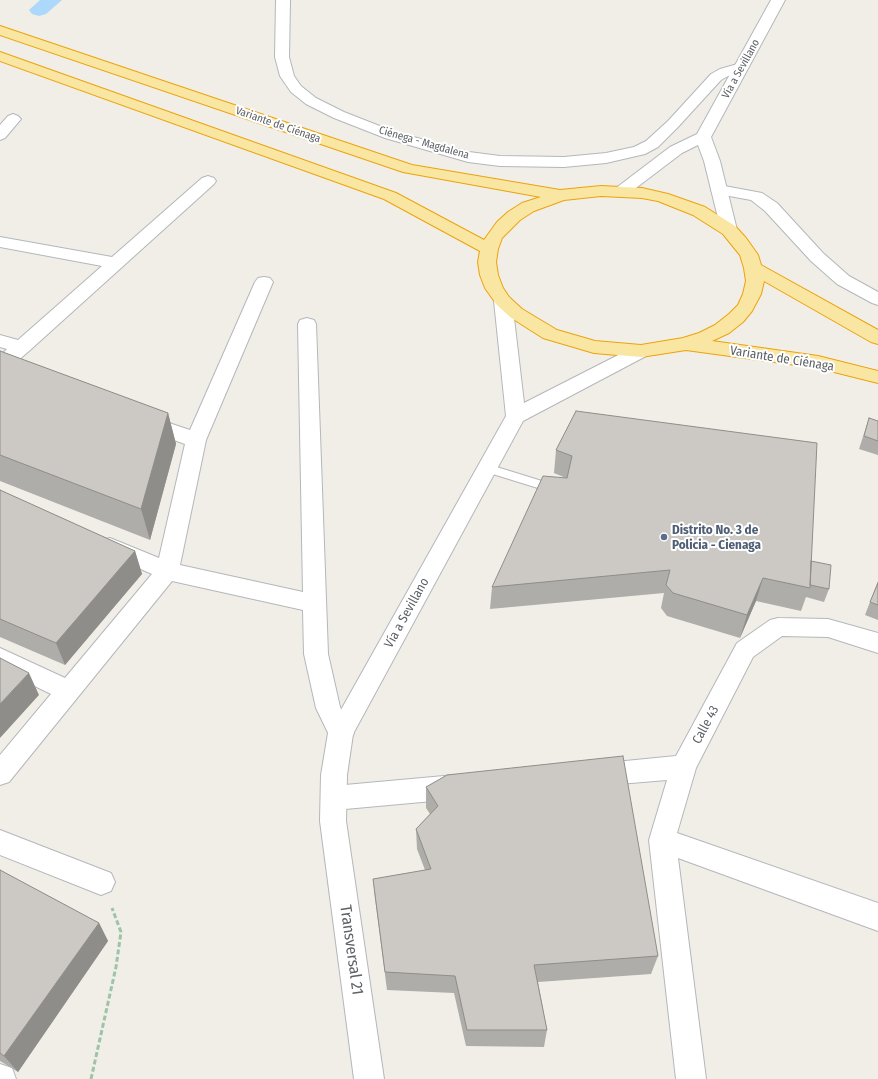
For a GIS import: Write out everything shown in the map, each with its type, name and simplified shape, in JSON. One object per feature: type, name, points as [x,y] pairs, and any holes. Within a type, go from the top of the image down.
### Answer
[{"type":"highway","name":"Variante de Ciénaga","points":[[0,30],[409,169],[562,195]]},
{"type":"highway","points":[[0,56],[390,196],[489,249]]},
{"type":"highway","points":[[622,191],[649,195],[682,204],[699,211],[729,230],[740,242],[749,255],[755,281],[752,294],[746,307],[736,318],[722,329],[706,338],[686,344],[664,348],[618,350],[594,347],[550,334],[521,317],[503,301],[494,288],[489,275],[487,262],[489,249],[499,231],[514,216],[545,200],[562,195],[581,192],[622,191]]},
{"type":"highway","points":[[753,268],[878,338]]},
{"type":"highway","name":"Variante de Ciénaga","points":[[686,344],[818,362],[878,377]]},
{"type":"street","name":"Ciénega - Magdalena","points":[[283,0],[282,57],[287,76],[296,89],[311,101],[339,115],[390,135],[468,157],[500,161],[564,162],[606,158],[639,151],[652,144],[673,124],[716,77],[725,72],[741,67]]},
{"type":"street","name":"Vía a Sevillano","points":[[703,137],[778,0]]},
{"type":"street","points":[[0,135],[13,119]]},
{"type":"street","points":[[622,191],[676,150],[703,137],[712,162],[729,230]]},
{"type":"street","points":[[5,372],[22,347],[208,181]]},
{"type":"street","points":[[719,190],[756,196],[771,206],[817,257],[843,280],[878,299]]},
{"type":"street","points":[[0,242],[116,263]]},
{"type":"street","points":[[0,774],[167,571],[196,440],[264,282]]},
{"type":"street","points":[[503,301],[516,416],[641,350]]},
{"type":"street","points":[[307,324],[316,654],[328,708],[341,733]]},
{"type":"street","points":[[0,341],[22,347]]},
{"type":"street","name":"Vía a Sevillano","points":[[333,810],[334,775],[341,733],[516,416]]},
{"type":"street","points":[[128,417],[196,440]]},
{"type":"street","points":[[95,540],[167,571],[314,603]]},
{"type":"street","name":"Calle 43","points":[[691,1079],[662,840],[684,767],[745,650],[778,627],[828,628],[878,642]]},
{"type":"street","points":[[0,658],[69,691]]},
{"type":"street","points":[[572,777],[684,767]]},
{"type":"street","points":[[333,810],[477,786]]},
{"type":"street","name":"Transversal 21","points":[[333,810],[369,1079]]},
{"type":"street","points":[[662,840],[878,917]]},
{"type":"street","points":[[0,842],[101,882]]},
{"type":"lane","points":[[487,468],[568,494]]},
{"type":"path","points":[[91,1079],[116,967],[121,932],[101,882]]},
{"type":"building","points":[[0,351],[168,413],[141,509],[0,455]]},
{"type":"building","name":"Distrito No. 3 de Policia - Cienaga","points":[[576,411],[817,443],[810,588],[763,578],[747,615],[673,593],[666,585],[670,570],[492,587],[543,476],[567,478],[572,456],[556,450]]},
{"type":"building","points":[[869,418],[878,421],[878,441],[864,436]]},
{"type":"building","points":[[0,490],[135,551],[56,643],[0,619]]},
{"type":"building","points":[[811,561],[831,565],[829,589],[810,585]]},
{"type":"building","points":[[878,583],[878,605],[870,602]]},
{"type":"building","points":[[0,658],[29,673],[0,704]]},
{"type":"building","points":[[623,756],[658,956],[534,965],[547,1030],[467,1030],[455,976],[385,972],[373,879],[431,869],[416,829],[438,806],[426,787],[447,775]]},
{"type":"building","points":[[0,870],[99,923],[4,1056],[0,1053]]},
{"type":"waterway","points":[[39,10],[52,0]]},
{"type":"place","name":"Distrito No. 3 de Policia - Cienaga","points":[[664,537]]}]
